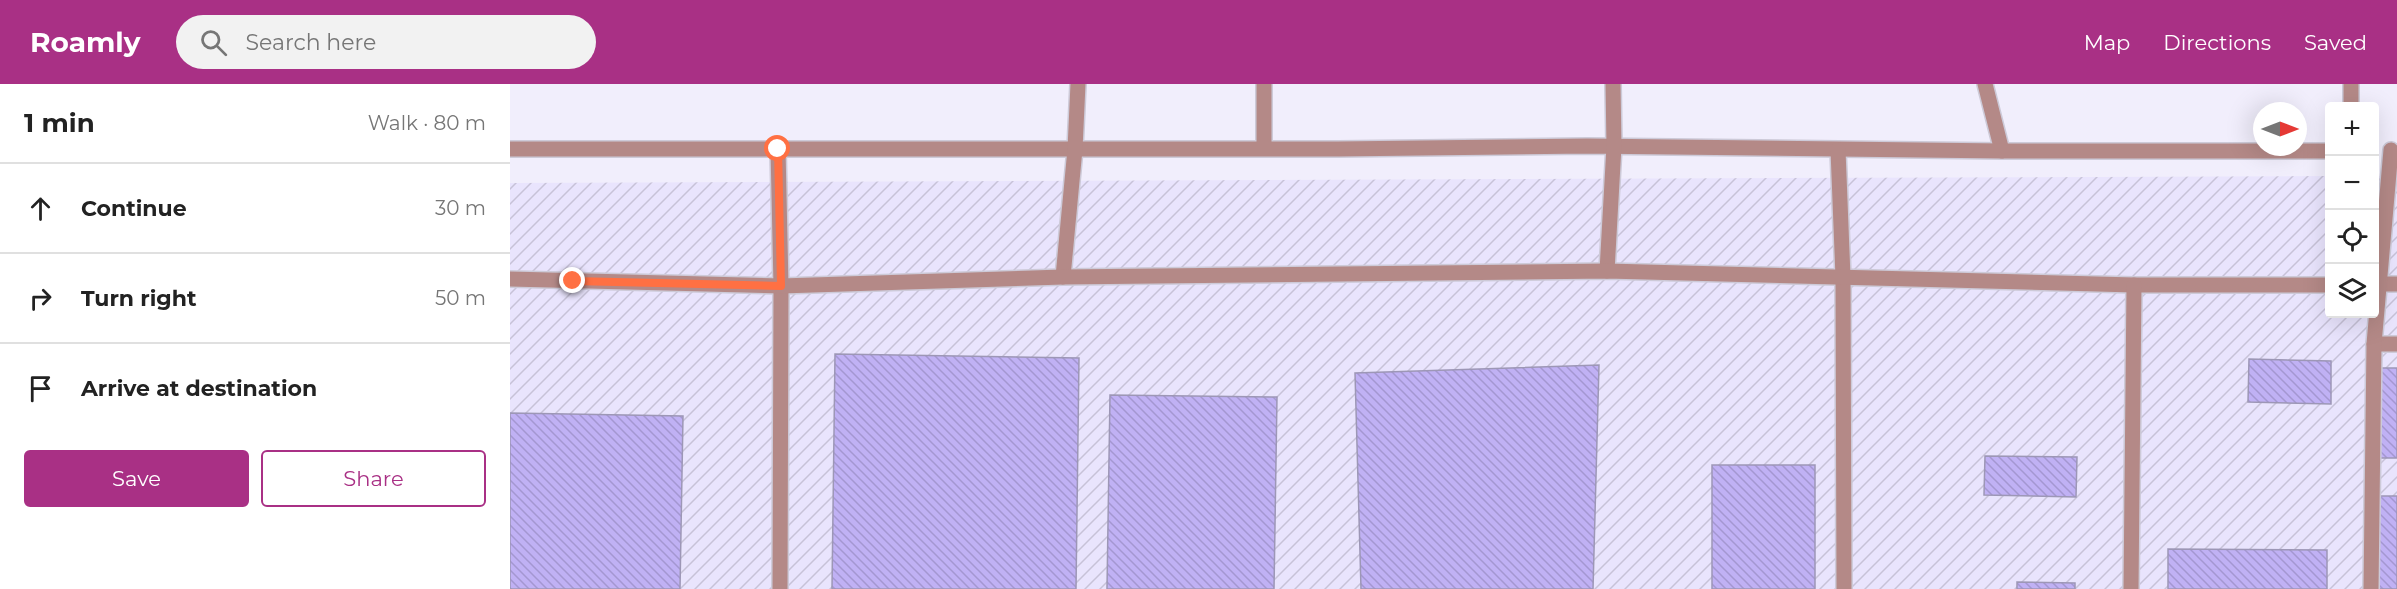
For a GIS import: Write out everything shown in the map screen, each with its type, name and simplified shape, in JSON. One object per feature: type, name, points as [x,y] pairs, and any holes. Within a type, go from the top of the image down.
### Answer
[{"type":"street","points":[[1063,277],[1075,149],[1078,84]]},
{"type":"street","points":[[1264,84],[1264,148]]},
{"type":"street","points":[[1607,271],[1614,146],[1613,84]]},
{"type":"street","points":[[1984,84],[2002,151]]},
{"type":"street","points":[[2351,84],[2351,102]]},
{"type":"street","points":[[510,149],[1614,146],[1838,150],[2325,151]]},
{"type":"street","points":[[778,149],[781,286],[780,589]]},
{"type":"street","points":[[1838,150],[1843,277],[1844,589]]},
{"type":"street","points":[[2379,268],[2394,150]]},
{"type":"street","points":[[510,279],[781,286],[1063,277],[1607,271],[2134,285],[2325,285]]},
{"type":"street","points":[[2379,284],[2397,284]]},
{"type":"street","points":[[2131,589],[2134,285]]},
{"type":"street","points":[[2371,589],[2375,318]]},
{"type":"street","points":[[2374,344],[2397,344]]},
{"type":"shaded area","points":[[2325,176],[2325,318],[2379,318],[2379,176],[2397,176],[2397,589],[510,589],[510,183]]},
{"type":"building","points":[[835,354],[1079,358],[1076,589],[832,589]]},
{"type":"building","points":[[2249,359],[2331,361],[2331,404],[2248,402]]},
{"type":"building","points":[[1599,365],[1593,589],[1361,589],[1355,373]]},
{"type":"building","points":[[2379,368],[2397,368],[2397,458],[2378,458]]},
{"type":"building","points":[[1110,395],[1277,397],[1274,589],[1107,589]]},
{"type":"building","points":[[510,413],[683,416],[680,589],[510,589]]},
{"type":"building","points":[[1985,456],[2077,457],[2076,497],[1984,495]]},
{"type":"building","points":[[1712,465],[1815,465],[1815,589],[1712,589]]},
{"type":"building","points":[[2379,496],[2397,496],[2397,589],[2378,589]]},
{"type":"building","points":[[2168,549],[2327,550],[2327,589],[2168,589]]},
{"type":"building","points":[[2017,582],[2075,583],[2075,589],[2017,589]]},
{"type":"route","points":[[573,281],[781,286],[778,149]]}]
